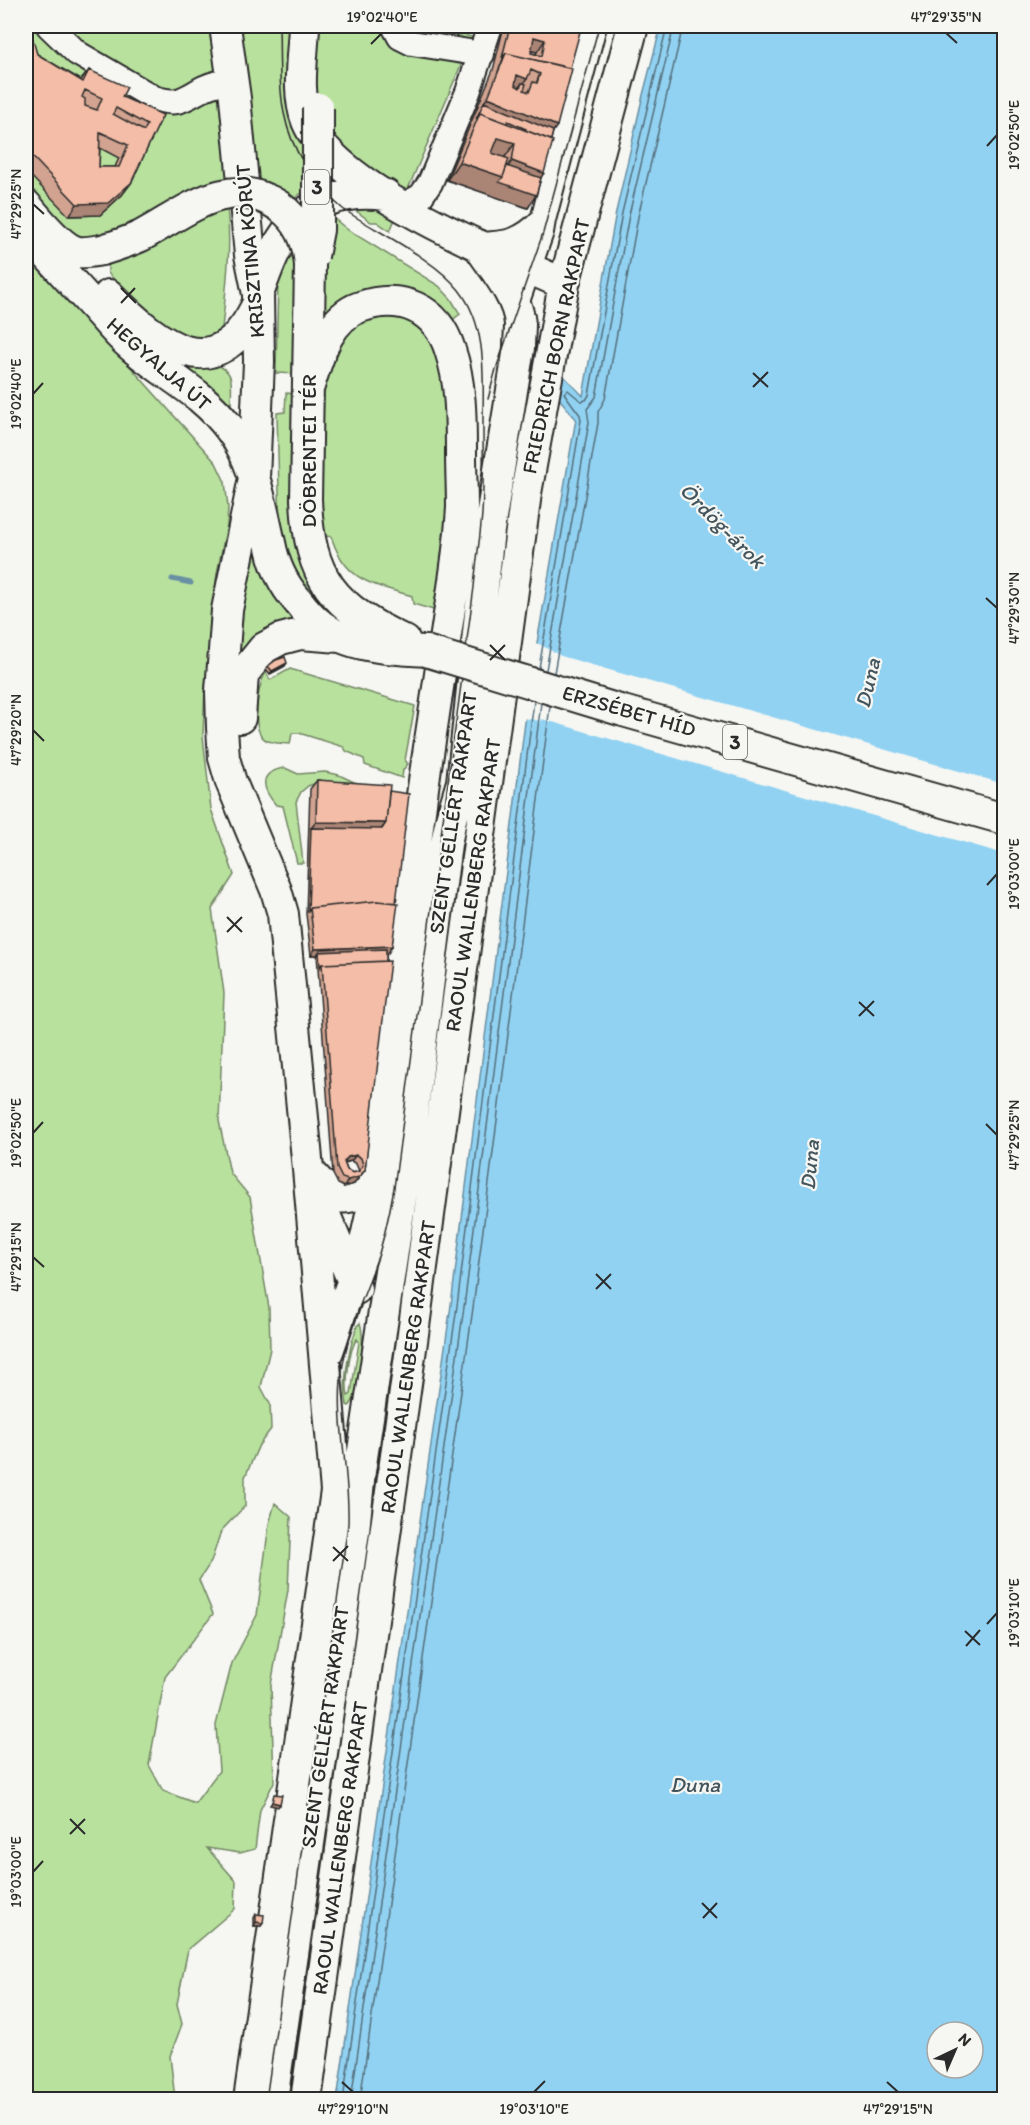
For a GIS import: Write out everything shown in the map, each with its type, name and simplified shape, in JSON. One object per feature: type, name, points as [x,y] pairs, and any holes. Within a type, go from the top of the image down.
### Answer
[{"type":"main road","name":"KRISZTINA KÖRÚT","points":[[225,26],[233,81],[250,255],[258,298],[258,380],[254,478]]},
{"type":"main road","points":[[304,26],[302,88],[307,120],[317,139],[329,154],[347,170],[401,205],[478,245],[564,284]]},
{"type":"main road","name":"3","points":[[310,265],[318,230],[321,26]]},
{"type":"main road","name":"FRIEDRICH BORN RAKPART","points":[[506,634],[526,494],[564,284],[633,26]]},
{"type":"main road","points":[[26,205],[60,240],[76,261],[148,332],[176,348],[203,353],[216,351],[226,346],[242,331],[282,239],[306,213],[323,201],[347,194],[366,193],[401,205]]},
{"type":"main road","points":[[60,240],[77,252],[102,250],[129,242],[192,205],[209,198],[225,194],[250,194],[276,204],[294,219],[306,240],[310,265]]},
{"type":"main road","name":"HEGYALJA ÚT","points":[[26,231],[128,343],[185,384],[214,410],[239,442],[254,478]]},
{"type":"main road","name":"SZENT GELLÉRT RAKPART","points":[[272,2100],[354,1531],[360,1471],[406,1164],[446,844],[462,782],[489,530],[519,348],[520,324],[515,307],[507,289],[478,245]]},
{"type":"main road","name":"DÖBRENTEI TÉR","points":[[310,265],[306,499],[307,530],[312,556],[319,572],[338,597],[361,618],[426,651]]},
{"type":"main road","name":"SZENT GELLÉRT RAKPART","points":[[308,398],[321,349],[333,328],[344,316],[358,307],[380,302],[397,301],[414,305],[428,315],[441,330],[450,347],[455,368],[461,435],[462,507],[458,557],[423,790],[376,1182],[363,1251],[333,1330],[325,1362]]},
{"type":"main road","name":"3","points":[[254,478],[272,554],[284,583],[314,620],[343,638],[392,649],[426,651]]},
{"type":"main road","name":"SZENT GELLÉRT RAKPART","points":[[249,2100],[336,1491],[283,914],[273,881],[231,782],[224,758],[221,691],[227,610],[254,478]]},
{"type":"main road","points":[[244,813],[240,729],[243,674],[264,648],[280,639],[300,634],[343,638]]},
{"type":"main road","name":"RAOUL WALLENBERG RAKPART","points":[[306,2100],[415,1323],[506,634]]},
{"type":"main road","name":"ERZSÉBET HÍD","points":[[426,651],[623,711],[1005,819]]},
{"type":"main road","points":[[308,1170],[336,1197],[354,1196],[376,1182]]},
{"type":"main road","name":"SZENT GELLÉRT RAKPART","points":[[308,1170],[329,1228],[369,1314],[377,1355]]},
{"type":"street","points":[[49,26],[77,53],[154,98],[166,102],[187,99],[206,87],[220,82],[233,81]]},
{"type":"street","points":[[394,26],[400,37],[412,43],[482,54]]},
{"type":"street","points":[[401,205],[421,196],[430,183],[468,92],[490,26]]},
{"type":"street","points":[[515,307],[541,232],[591,26]]},
{"type":"street","points":[[478,245],[512,242],[529,234],[543,220]]},
{"type":"green space","points":[[26,26],[427,26],[473,37],[390,231],[377,222],[371,222],[328,190],[303,192],[292,200],[163,210],[111,234],[85,238],[72,234],[26,187]]},
{"type":"green space","points":[[227,207],[228,256],[221,339],[202,345],[156,324],[108,273],[108,260],[205,214]]},
{"type":"green space","points":[[326,212],[348,230],[439,286],[451,299],[460,314],[433,335],[448,380],[447,525],[437,611],[413,604],[412,596],[372,584],[361,578],[344,563],[331,536],[322,537],[319,493],[325,375],[276,373],[278,278],[285,253]]},
{"type":"green space","points":[[26,253],[216,463],[225,482],[228,507],[212,616],[203,736],[211,809],[234,875],[212,909],[224,993],[219,1121],[230,1173],[250,1197],[269,1308],[270,1349],[261,1387],[270,1404],[271,1429],[259,1445],[245,1477],[245,1506],[221,1531],[211,1562],[199,1580],[213,1614],[165,1677],[149,1765],[163,1791],[195,1803],[219,1771],[216,1725],[232,1663],[257,1615],[269,1524],[275,1503],[291,1517],[288,1590],[271,1685],[274,1782],[260,1810],[255,1849],[240,1853],[207,1848],[236,1881],[235,1909],[188,1949],[177,2004],[182,2024],[170,2056],[175,2099],[26,2099]]},
{"type":"green space","points":[[221,355],[221,367],[228,373],[231,382],[231,404],[228,405],[207,383],[174,360]]},
{"type":"green space","points":[[286,393],[296,394],[297,545],[310,584],[335,617],[330,616],[295,579],[280,530],[277,413],[285,412]]},
{"type":"green space","points":[[256,544],[295,621],[268,628],[257,634],[234,662],[244,585]]},
{"type":"green space","points":[[290,669],[415,706],[405,760],[408,764],[403,770],[402,778],[365,765],[364,759],[346,751],[344,747],[299,733],[292,733],[290,744],[266,740],[258,728],[257,708],[260,687],[266,672],[270,680]]},
{"type":"green space","points":[[285,768],[298,774],[325,772],[363,784],[319,782],[308,786],[301,792],[296,802],[303,863],[297,863],[283,806],[276,805],[265,787],[266,777],[270,773]]},
{"type":"green space","points":[[360,1323],[362,1341],[359,1379],[349,1406],[346,1395],[346,1375],[349,1356],[357,1326]],"holes":[[[357,1339],[359,1342],[351,1394],[348,1396],[348,1366],[354,1344]]]},
{"type":"water","name":"Duna","points":[[661,26],[1004,26],[1004,2099],[337,2100],[451,1305],[530,683],[576,419],[557,396],[562,374],[583,396],[616,212]]},
{"type":"pier","points":[[534,643],[561,656],[1004,784],[1004,854],[542,719],[542,721],[522,718]]},
{"type":"building","points":[[26,26],[29,26],[37,54],[83,82],[89,70],[127,87],[122,97],[163,115],[131,183],[108,203],[77,204],[26,150]],"holes":[[[85,90],[102,98],[97,110],[85,106],[85,99],[82,97]],[[116,108],[147,125],[144,131],[113,114]],[[100,132],[128,145],[119,167],[99,167]]]},
{"type":"building","points":[[510,26],[579,26],[581,28],[570,68],[506,53],[502,58]],"holes":[[[534,37],[545,40],[542,56],[531,53]]]},
{"type":"building","points":[[506,53],[572,69],[557,126],[488,97]],"holes":[[[531,70],[540,74],[537,83],[533,82],[529,92],[524,90],[526,84],[522,83],[520,88],[515,85],[517,75],[527,79]]]},
{"type":"building","points":[[484,102],[553,131],[551,140],[508,121],[507,123],[480,113],[476,119]]},
{"type":"building","points":[[480,113],[553,141],[544,173],[512,161],[515,143],[498,138],[492,153],[509,159],[503,177],[459,162]]},
{"type":"building","points":[[507,166],[541,178],[536,195],[499,182]]},
{"type":"building","points":[[285,657],[287,663],[272,671],[268,666],[276,660]]},
{"type":"building","points":[[317,780],[390,785],[386,823],[316,822]]},
{"type":"building","points":[[389,791],[409,794],[396,903],[377,901],[310,908],[308,911],[311,828],[382,829],[386,823]]},
{"type":"building","points":[[377,901],[398,903],[392,946],[315,949],[310,908]]},
{"type":"building","points":[[386,949],[386,961],[322,964],[320,967],[319,952]]},
{"type":"building","points":[[390,961],[365,1170],[359,1177],[348,1180],[342,1178],[337,1168],[322,964]],"holes":[[[356,1155],[361,1158],[363,1165],[359,1171],[353,1173],[347,1170],[344,1162],[348,1157]]]},
{"type":"building","points":[[274,1794],[282,1795],[280,1804],[272,1802]]},
{"type":"building","points":[[256,1914],[264,1915],[263,1923],[256,1922]]},
{"type":"waterway","points":[[172,579],[191,583]]},
{"type":"tram line","points":[[266,2100],[348,1524],[340,1403],[343,1364],[352,1328],[380,1251],[394,1188],[474,587],[482,514],[483,480],[482,354],[475,320],[468,304],[459,290],[436,268],[405,246],[343,209],[313,178],[298,153],[287,127],[280,80],[279,26]]},
{"type":"tram line","points":[[488,399],[496,369],[543,233],[599,26]]},
{"type":"water label","name":"Ördög-árok","points":[[723,525]]}]
